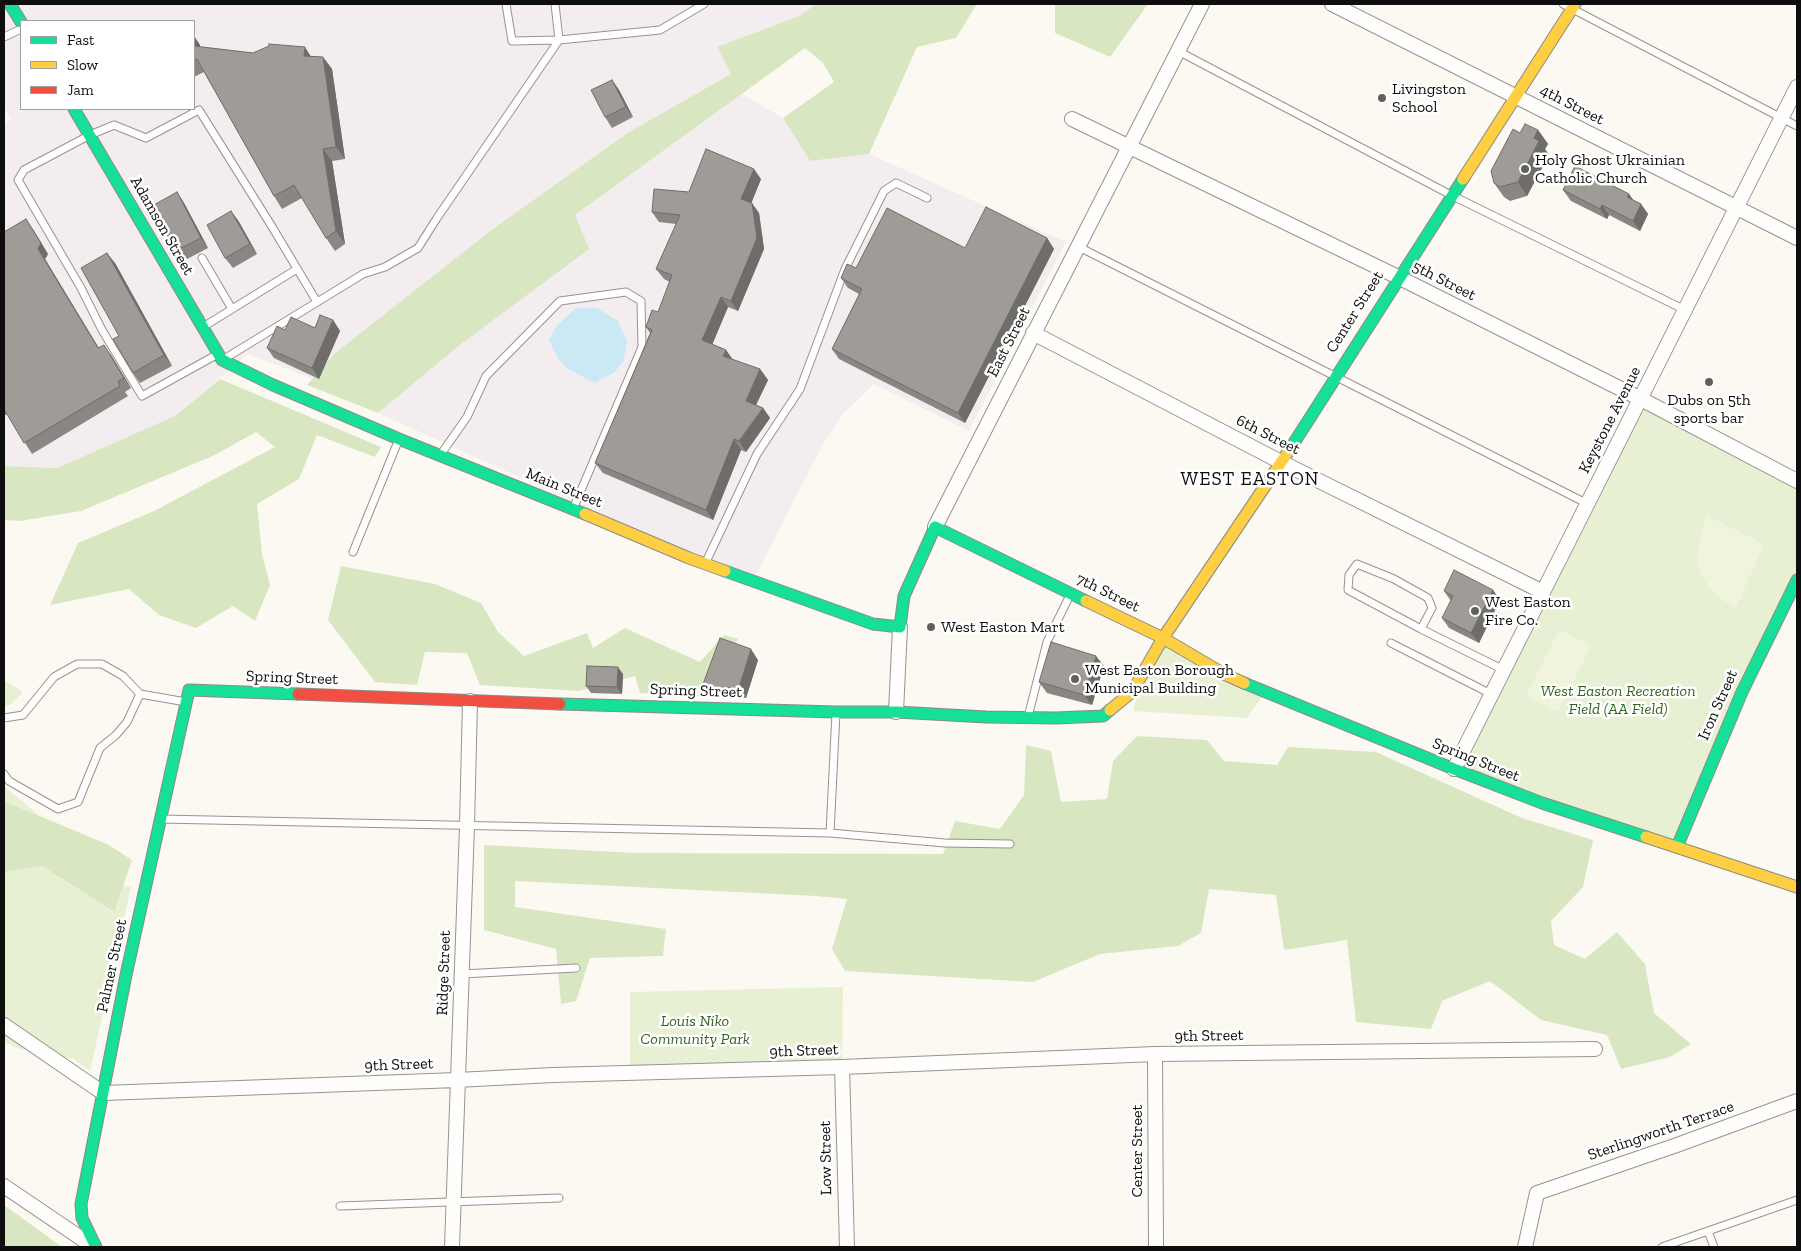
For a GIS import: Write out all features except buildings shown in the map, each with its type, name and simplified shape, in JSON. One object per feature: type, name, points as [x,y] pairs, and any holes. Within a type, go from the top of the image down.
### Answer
[{"type":"street","points":[[10,4],[20,20]]},
{"type":"street","name":"East Street","points":[[896,712],[900,627],[904,596],[935,527],[1202,4]]},
{"type":"street","name":"4th Street","points":[[1332,4],[1797,238]]},
{"type":"street","name":"Center Street","points":[[1163,638],[1281,462],[1451,194],[1516,96],[1570,5]]},
{"type":"street","name":"Keystone Avenue","points":[[1454,769],[1797,87]]},
{"type":"street","name":"Adamson Street","points":[[75,110],[220,357]]},
{"type":"street","name":"5th Street","points":[[1072,120],[1398,277],[1641,399],[1797,481]]},
{"type":"street","name":"6th Street","points":[[1033,333],[1281,462],[1543,592]]},
{"type":"street","name":"Main Street","points":[[220,357],[399,439],[704,564],[872,624],[900,627]]},
{"type":"street","name":"7th Street","points":[[935,527],[1163,638],[1224,674],[1265,694]]},
{"type":"street","name":"Iron Street","points":[[1678,847],[1742,692],[1797,580]]},
{"type":"street","name":"Spring Street","points":[[189,690],[470,701],[836,712],[896,712],[1028,718],[1103,716],[1132,692],[1163,638]]},
{"type":"street","name":"Palmer Street","points":[[95,1247],[82,1218],[81,1204],[126,975],[189,690]]},
{"type":"street","name":"Spring Street","points":[[1265,694],[1315,711],[1454,769],[1542,803],[1797,887]]},
{"type":"street","name":"Ridge Street","points":[[452,1247],[470,701]]},
{"type":"street","points":[[4,1025],[103,1093]]},
{"type":"street","name":"9th Street","points":[[103,1093],[457,1080],[553,1074],[842,1067],[1155,1054],[1595,1049]]},
{"type":"street","name":"Center Street","points":[[1155,1054],[1156,1247]]},
{"type":"street","name":"Low Street","points":[[842,1067],[847,1247]]},
{"type":"street","name":"Sterlingworth Terrace","points":[[1525,1247],[1536,1193],[1677,1145],[1797,1101]]},
{"type":"street","points":[[4,1186],[95,1247]]},
{"type":"lane","points":[[506,4],[512,41],[559,40],[660,30],[704,4]]},
{"type":"lane","points":[[317,302],[272,225],[199,110],[146,138],[114,126],[90,135],[24,170],[18,180],[81,288],[102,330],[142,396],[220,357],[317,302],[363,274],[385,267],[418,248],[559,40],[555,4]]},
{"type":"lane","points":[[1570,5],[1797,126]]},
{"type":"lane","points":[[4,37],[20,29]]},
{"type":"lane","points":[[1178,51],[1451,194],[1686,310]]},
{"type":"lane","points":[[704,564],[757,454],[800,390],[845,269],[884,191],[896,183],[927,198]]},
{"type":"lane","points":[[1077,246],[1588,504]]},
{"type":"lane","points":[[202,258],[232,309]]},
{"type":"lane","points":[[202,327],[297,269]]},
{"type":"lane","points":[[440,456],[467,418],[486,376],[560,300],[626,292],[641,301],[642,347],[573,509]]},
{"type":"lane","points":[[353,552],[399,439]]},
{"type":"lane","points":[[1421,629],[1432,608],[1428,598],[1394,579],[1357,564],[1349,575],[1348,590],[1421,629],[1504,670]]},
{"type":"lane","points":[[1028,718],[1047,642],[1071,594]]},
{"type":"lane","points":[[1391,643],[1491,694]]},
{"type":"lane","points":[[4,718],[23,715],[54,677],[77,664],[102,664],[124,676],[140,694],[186,702]]},
{"type":"lane","points":[[4,774],[9,781],[58,809],[78,802],[100,748],[116,735],[127,722],[140,694]]},
{"type":"lane","points":[[830,833],[836,712]]},
{"type":"lane","points":[[161,819],[830,833],[945,843],[1010,844]]},
{"type":"lane","points":[[462,974],[576,968]]},
{"type":"lane","points":[[340,1206],[559,1198]]},
{"type":"lane","points":[[1662,1247],[1797,1200]]},
{"type":"lane","points":[[1708,1231],[1714,1247]]},
{"type":"shaded area","points":[[4,4],[816,4],[799,16],[717,47],[731,74],[629,132],[334,354],[313,379],[248,354],[175,416],[57,468],[4,466],[4,124],[11,119],[4,109]]},
{"type":"shaded area","points":[[742,94],[783,118],[810,161],[869,154],[1066,242],[969,431],[874,384],[842,415],[822,446],[752,583],[378,413],[461,344],[575,215]]},
{"type":"green space","points":[[816,4],[977,4],[956,38],[917,47],[869,154],[810,161],[783,118],[834,82],[823,63],[805,48],[575,215],[589,249],[461,344],[378,413],[307,385],[334,354],[493,229],[629,132],[731,74],[717,47],[799,16]]},
{"type":"green space","points":[[1042,4],[1148,4],[1110,57],[1055,33],[1055,5]]},
{"type":"green space","points":[[220,379],[381,447],[375,457],[317,435],[299,479],[257,504],[262,554],[270,585],[255,621],[233,606],[196,628],[159,615],[129,589],[50,605],[78,543],[154,511],[275,447],[256,432],[215,455],[81,511],[20,521],[4,520],[4,466],[57,468],[175,416]]},
{"type":"green space","name":"West Easton Recreation Field (AA Field)","points":[[1641,399],[1797,481],[1797,585],[1677,847],[1454,769]]},
{"type":"green space","points":[[1707,516],[1764,544],[1736,608],[1723,600],[1710,588],[1701,575],[1697,560],[1702,531]]},
{"type":"green space","points":[[341,566],[435,584],[481,603],[498,632],[524,656],[587,633],[593,648],[625,628],[700,662],[724,635],[738,639],[703,697],[640,693],[635,676],[579,691],[480,685],[467,653],[425,652],[417,685],[375,682],[328,620]]},
{"type":"green space","points":[[1559,630],[1592,645],[1558,712],[1526,696]]},
{"type":"green space","points":[[1163,638],[1265,693],[1247,718],[1133,711],[1144,671]]},
{"type":"green space","points":[[4,680],[23,692],[10,705],[4,706]]},
{"type":"green space","points":[[1137,736],[1207,740],[1224,761],[1277,765],[1288,747],[1376,752],[1522,818],[1593,840],[1583,887],[1551,921],[1554,945],[1585,959],[1617,932],[1645,964],[1654,1013],[1691,1044],[1670,1057],[1621,1069],[1607,1035],[1541,1020],[1490,981],[1442,1001],[1431,1029],[1356,1022],[1347,940],[1284,950],[1276,895],[1209,889],[1201,933],[1178,946],[1100,954],[1033,982],[845,971],[832,949],[847,899],[515,881],[515,907],[666,929],[663,956],[590,958],[576,1001],[561,1004],[556,949],[484,930],[484,845],[636,853],[943,854],[955,821],[1000,829],[1024,795],[1026,745],[1051,751],[1061,802],[1107,799],[1113,761]]},
{"type":"green space","points":[[4,786],[39,815],[4,801]]},
{"type":"green space","points":[[4,801],[109,845],[132,860],[114,912],[42,866],[4,872]]},
{"type":"green space","points":[[42,866],[113,912],[123,885],[131,887],[90,1071],[73,1059],[17,1048],[4,1042],[4,872]]},
{"type":"green space","name":"Louis Niko Community Park","points":[[843,987],[842,1067],[630,1073],[630,992]]},
{"type":"green space","points":[[4,1205],[62,1247],[4,1247]]},
{"type":"water","points":[[576,308],[597,308],[618,321],[627,341],[624,360],[615,372],[595,383],[566,368],[557,357],[549,340],[555,328]]},
{"type":"traffic: fast","points":[[10,4],[20,20]]},
{"type":"traffic: fast","points":[[75,110],[222,360],[273,385],[399,439],[585,514]]},
{"type":"traffic: fast","points":[[1290,449],[1463,179]]},
{"type":"traffic: fast","points":[[725,571],[873,624],[900,627],[904,596],[935,527],[1086,601]]},
{"type":"traffic: fast","points":[[1677,847],[1742,692],[1797,580]]},
{"type":"traffic: fast","points":[[1244,683],[1542,803],[1646,837]]},
{"type":"traffic: fast","points":[[96,1247],[82,1218],[81,1204],[126,975],[189,690],[298,694]]},
{"type":"traffic: fast","points":[[560,704],[1056,718],[1103,716],[1110,710]]},
{"type":"traffic: slow","points":[[1463,179],[1575,4]]},
{"type":"traffic: slow","points":[[1110,710],[1132,692],[1163,638],[1290,449]]},
{"type":"traffic: slow","points":[[585,514],[689,558],[725,571]]},
{"type":"traffic: slow","points":[[1086,601],[1163,638],[1224,674],[1244,683]]},
{"type":"traffic: slow","points":[[1646,837],[1797,887]]},
{"type":"traffic: jam","points":[[298,694],[560,704]]},
{"type":"place","name":"Livingston School","points":[[1382,98]]},
{"type":"place","name":"Holy Ghost Ukrainian Catholic Church","points":[[1525,169]]},
{"type":"place","name":"Dubs on 5th sports bar","points":[[1709,382]]},
{"type":"place","name":"West Easton Fire Co.","points":[[1475,611]]},
{"type":"place","name":"West Easton Mart","points":[[931,627]]},
{"type":"place","name":"West Easton Borough Municipal Building","points":[[1075,679]]},
{"type":"district","name":"WEST EASTON","points":[[1250,480]]}]
